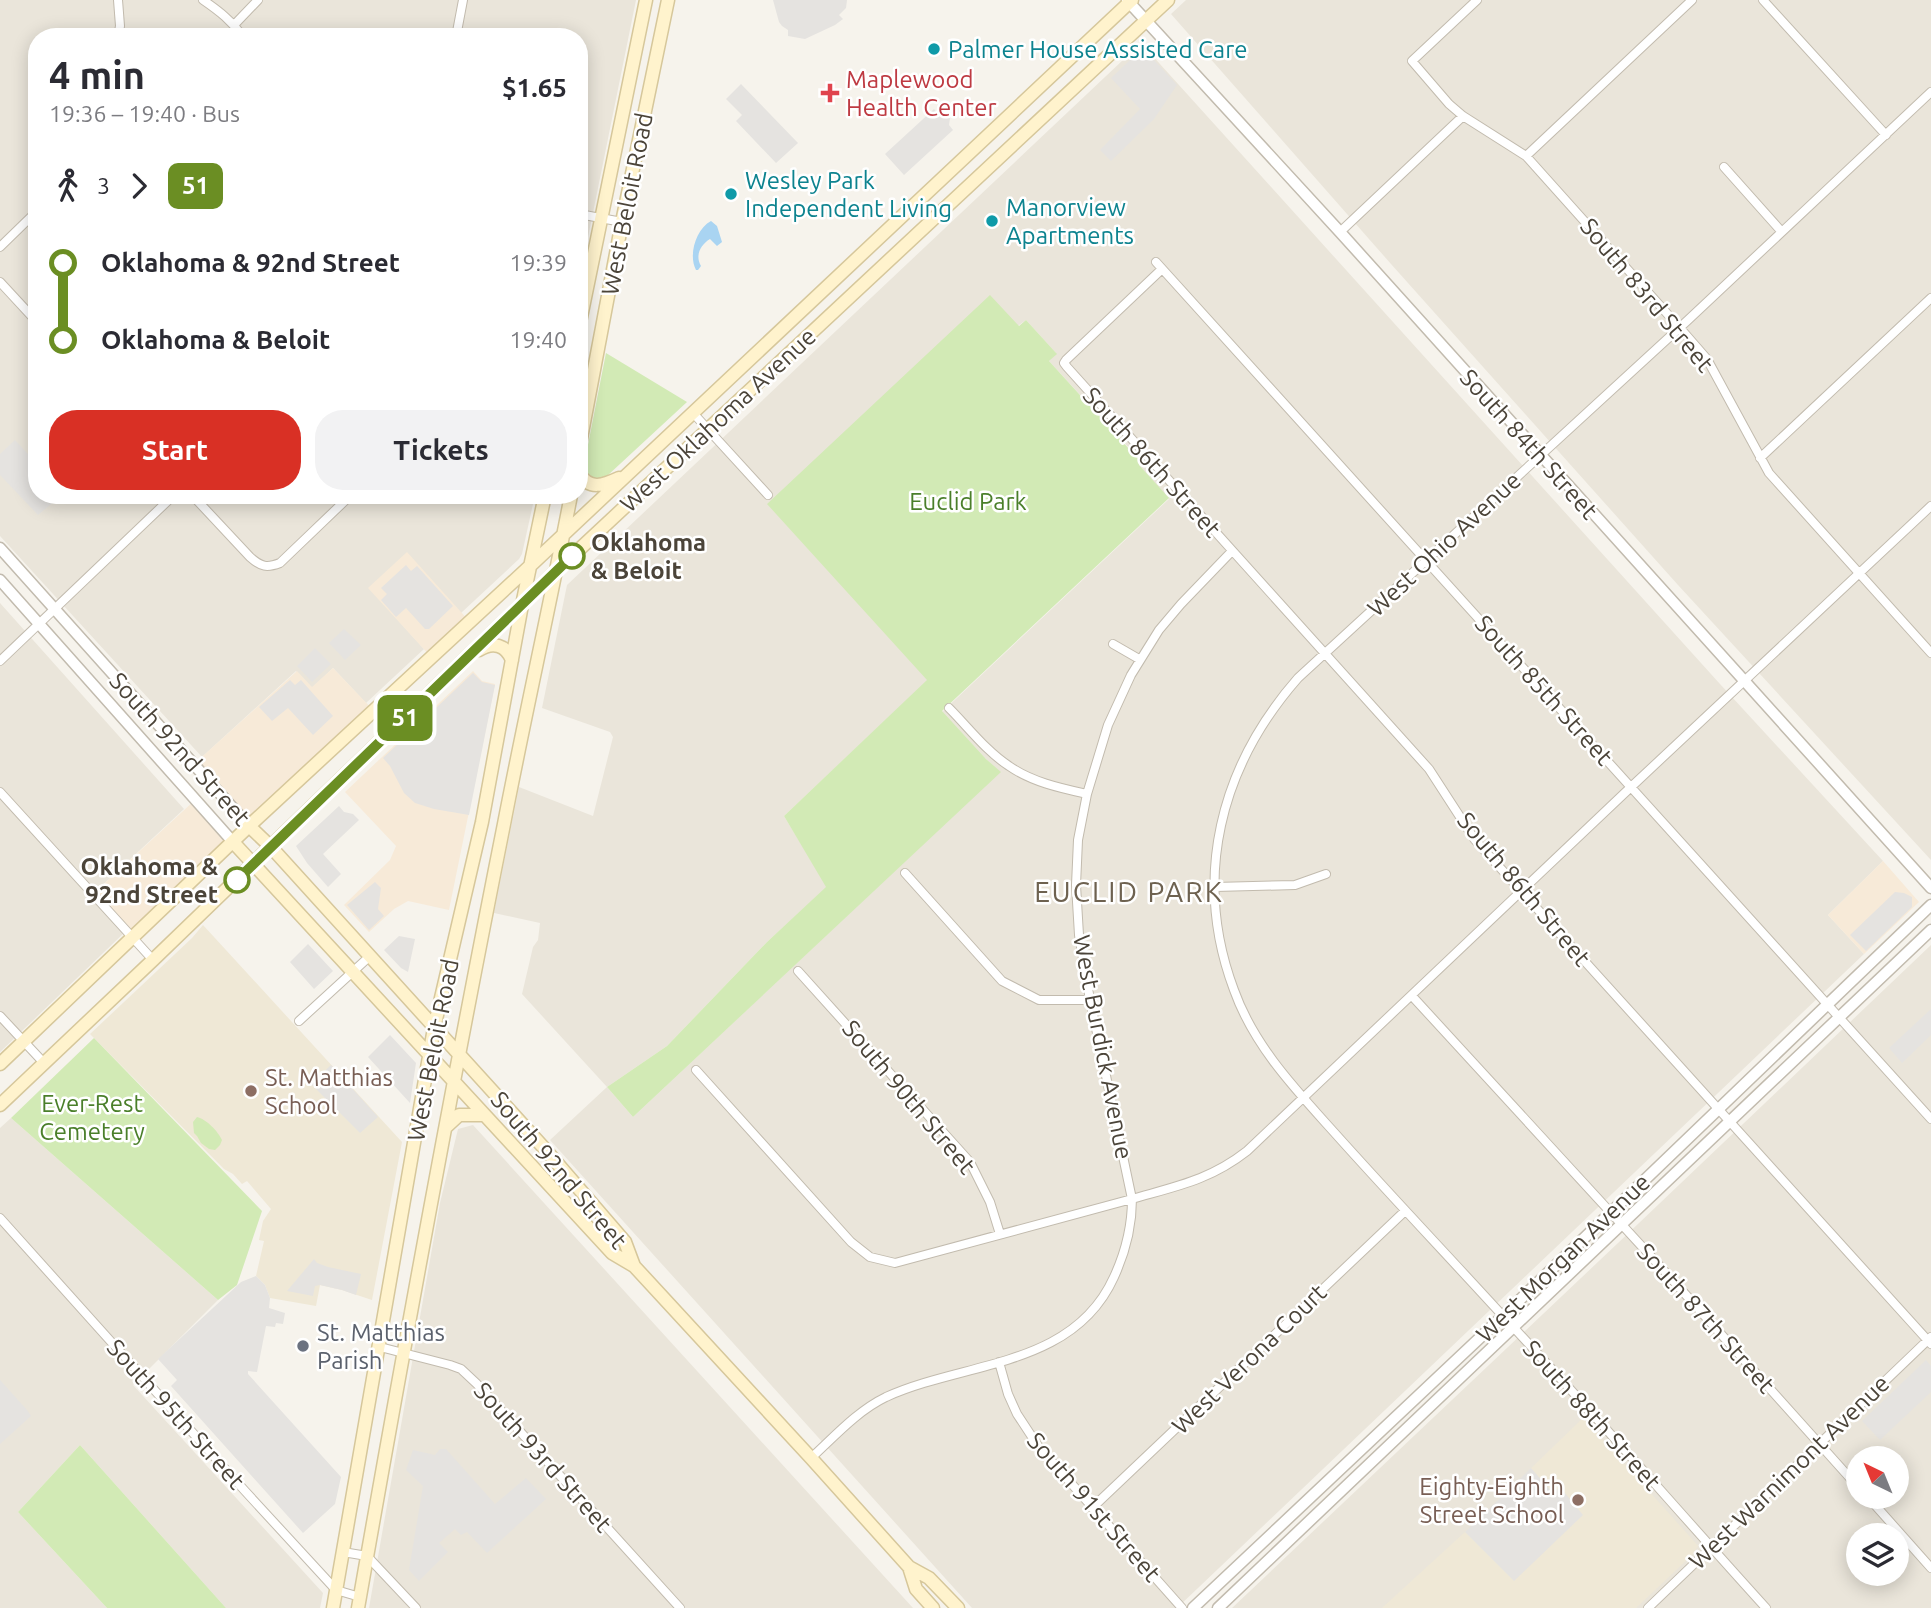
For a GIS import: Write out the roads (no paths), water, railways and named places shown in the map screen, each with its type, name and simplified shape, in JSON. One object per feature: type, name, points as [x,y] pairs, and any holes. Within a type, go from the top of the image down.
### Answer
[{"type":"main road","name":"West Beloit Road","points":[[588,282],[646,0]]},
{"type":"main road","name":"West Beloit Road","points":[[588,401],[667,0]]},
{"type":"main road","name":"West Oklahoma Avenue","points":[[0,1105],[153,961],[555,572],[1168,0]]},
{"type":"main road","name":"West Oklahoma Avenue","points":[[0,1064],[249,826],[530,566],[1129,1]]},
{"type":"main road","points":[[588,483],[601,486],[629,473]]},
{"type":"main road","name":"West Beloit Road","points":[[333,1608],[435,1028],[482,822],[543,504]]},
{"type":"main road","name":"West Beloit Road","points":[[359,1603],[454,1083],[568,504]]},
{"type":"main road","points":[[467,658],[484,646],[493,644],[507,651],[512,660]]},
{"type":"main road","name":"South 92nd Street","points":[[249,826],[544,1148],[625,1242],[634,1266]]},
{"type":"main road","name":"South 92nd Street","points":[[233,842],[612,1253],[634,1266],[909,1567],[929,1578],[958,1608]]},
{"type":"main road","points":[[446,1126],[459,1115],[484,1115]]},
{"type":"main road","name":"South 92nd Street","points":[[909,1567],[916,1588],[933,1608]]},
{"type":"street","points":[[118,0],[120,28]]},
{"type":"street","points":[[203,0],[236,28]]},
{"type":"street","points":[[234,25],[258,0]]},
{"type":"street","points":[[458,28],[463,0]]},
{"type":"street","name":"South 83rd Street","points":[[1477,0],[1412,61],[1449,104],[1463,116],[1526,156],[1680,328],[1707,359],[1769,473],[1931,653]]},
{"type":"street","points":[[1526,156],[1692,0]]},
{"type":"street","points":[[1763,0],[1886,135]]},
{"type":"street","name":"South 84th Street","points":[[1129,1],[1931,888]]},
{"type":"street","name":"West Ohio Avenue","points":[[1304,1098],[1261,1045],[1245,1017],[1224,960],[1216,921],[1217,844],[1224,807],[1262,724],[1298,678],[1680,328],[1931,92]]},
{"type":"street","points":[[1340,232],[1463,116]]},
{"type":"street","points":[[1724,167],[1781,231]]},
{"type":"street","points":[[588,216],[622,222]]},
{"type":"street","points":[[0,247],[28,220]]},
{"type":"street","name":"South 86th Street","points":[[1159,266],[1066,360],[1067,367],[1429,769],[1475,840],[1930,1340]]},
{"type":"street","name":"South 85th Street","points":[[1159,266],[1931,1119]]},
{"type":"street","points":[[0,282],[28,312]]},
{"type":"street","points":[[1760,458],[1931,298]]},
{"type":"street","points":[[693,413],[768,495]]},
{"type":"street","points":[[0,662],[165,504]]},
{"type":"street","points":[[200,504],[250,557],[259,565],[269,567],[280,562],[341,504]]},
{"type":"street","points":[[696,1070],[851,1242],[870,1257],[895,1262],[1200,1179],[1248,1151],[1931,506]]},
{"type":"street","name":"South 92nd Street","points":[[0,548],[249,826]]},
{"type":"street","name":"West Burdick Avenue","points":[[811,1458],[860,1414],[882,1399],[915,1385],[1022,1356],[1045,1347],[1076,1327],[1096,1308],[1110,1286],[1130,1231],[1132,1199],[1090,1000],[1079,934],[1076,885],[1079,840],[1087,794],[1108,725],[1139,659],[1158,630],[1232,551]]},
{"type":"street","name":"South 92nd Street","points":[[0,580],[233,842]]},
{"type":"street","points":[[1113,644],[1139,659]]},
{"type":"street","points":[[950,708],[1008,766],[1047,785],[1087,794]]},
{"type":"street","points":[[0,792],[153,961]]},
{"type":"street","points":[[905,873],[1002,981],[1039,1000],[1090,1000]]},
{"type":"street","points":[[1215,887],[1295,884],[1326,874]]},
{"type":"street","name":"West Morgan Avenue","points":[[1193,1608],[1503,1316],[1931,905]]},
{"type":"street","name":"West Morgan Avenue","points":[[1218,1608],[1931,930]]},
{"type":"street","points":[[299,1021],[370,956]]},
{"type":"street","name":"South 90th Street","points":[[799,971],[970,1162],[990,1202],[1000,1234]]},
{"type":"street","name":"South 87th Street","points":[[1412,996],[1670,1276],[1846,1473]]},
{"type":"street","points":[[0,1016],[44,1063]]},
{"type":"street","name":"South 88th Street","points":[[1304,1098],[1766,1608]]},
{"type":"street","name":"West Verona Court","points":[[1092,1508],[1405,1211]]},
{"type":"street","name":"South 95th Street","points":[[0,1218],[336,1590]]},
{"type":"street","name":"West Warnimont Avenue","points":[[1648,1608],[1930,1340]]},
{"type":"street","name":"South 93rd Street","points":[[380,1347],[461,1369],[680,1608]]},
{"type":"street","name":"South 91st Street","points":[[999,1362],[1017,1414],[1038,1446],[1182,1608]]},
{"type":"street","points":[[1349,1461],[1360,1473]]},
{"type":"street","points":[[1879,1509],[1931,1567]]},
{"type":"street","points":[[343,1552],[367,1556],[415,1608]]},
{"type":"street","points":[[336,1590],[359,1603]]},
{"type":"water","points":[[711,221],[717,226],[722,242],[717,246],[710,239],[704,244],[699,255],[701,266],[696,270],[693,257],[695,243],[701,230]]},
{"type":"place","name":"Palmer House Assisted Care","points":[[934,49]]},
{"type":"place","name":"Maplewood Health Center","points":[[830,93]]},
{"type":"place","name":"Wesley Park Independent Living","points":[[731,194]]},
{"type":"place","name":"Manorview Apartments","points":[[992,221]]},
{"type":"place","name":"Oklahoma & Beloit","points":[[572,556]]},
{"type":"place","name":"Oklahoma & 92nd Street","points":[[237,880]]},
{"type":"place","name":"St. Matthias School","points":[[251,1091]]},
{"type":"place","name":"St. Matthias Parish","points":[[303,1346]]},
{"type":"place","name":"Eighty-Eighth Street School","points":[[1578,1500]]},
{"type":"district","name":"EUCLID PARK","points":[[1129,891]]},
{"type":"park label","name":"Euclid Park","points":[[968,501]]},
{"type":"park label","name":"Ever-Rest Cemetery","points":[[92,1117]]}]
